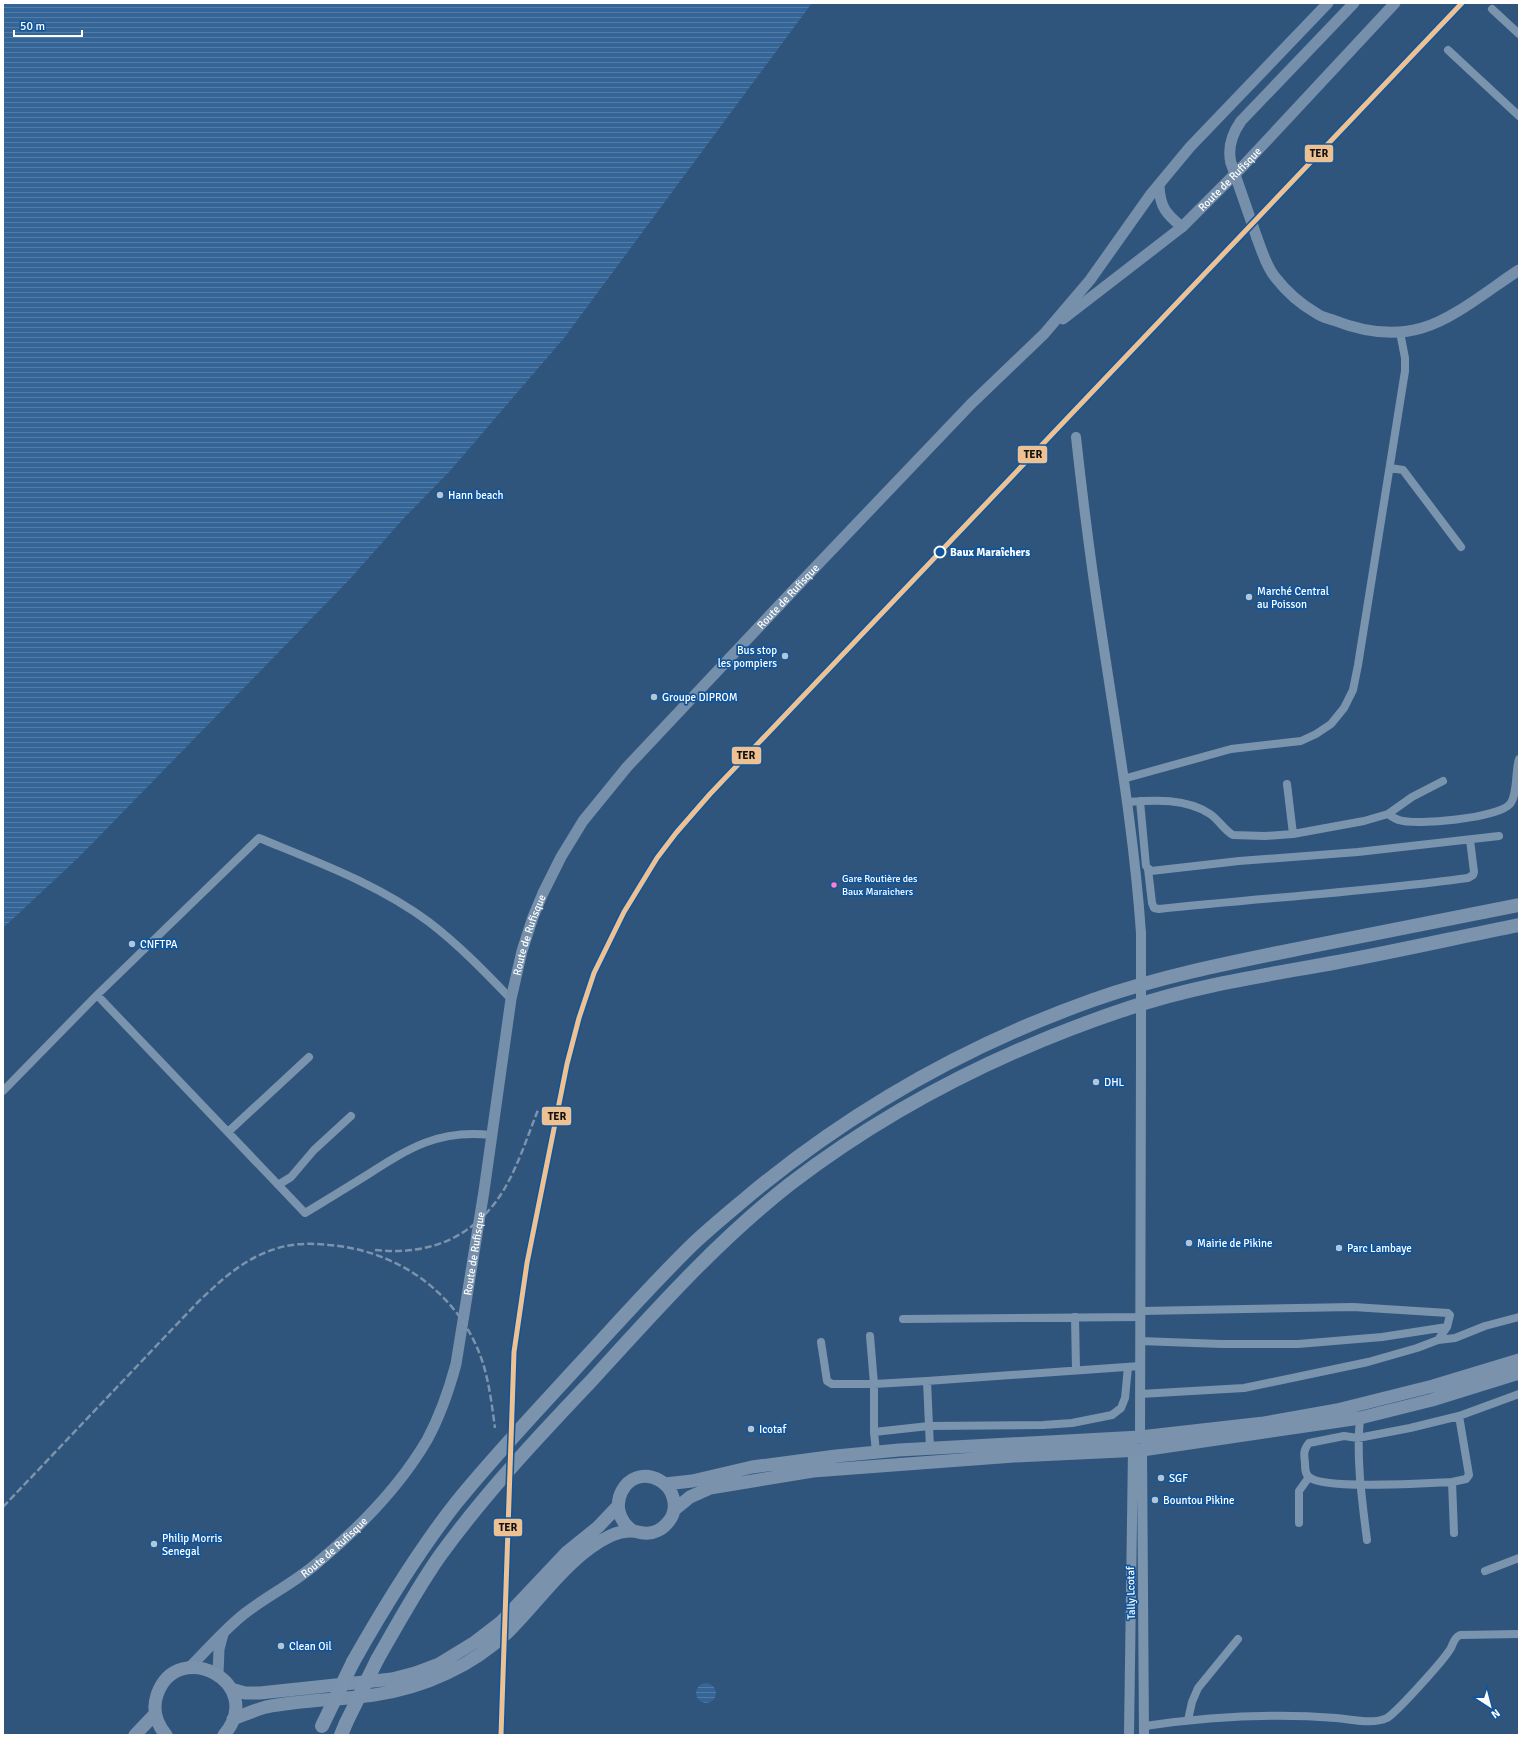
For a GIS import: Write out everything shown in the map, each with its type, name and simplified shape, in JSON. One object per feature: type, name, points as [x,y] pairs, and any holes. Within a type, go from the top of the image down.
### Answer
[{"type":"highway","points":[[320,1730],[354,1662],[390,1599],[433,1534],[478,1477],[516,1433],[693,1244],[807,1149],[864,1111],[966,1053],[1029,1024],[1093,1000],[1152,981],[1242,960],[1519,905]]},
{"type":"highway","points":[[344,1729],[377,1660],[410,1602],[439,1557],[478,1506],[514,1463],[669,1297],[736,1232],[788,1186],[829,1156],[904,1108],[934,1091],[1031,1043],[1140,1004],[1195,989],[1238,980],[1342,961],[1519,925]]},
{"type":"highway","points":[[665,1484],[692,1481],[752,1467],[876,1452],[1140,1437],[1264,1423],[1337,1410],[1433,1386],[1519,1360]]},
{"type":"highway","points":[[674,1510],[690,1497],[710,1488],[813,1471],[1007,1456],[1137,1450],[1360,1418],[1447,1395],[1519,1373]]},
{"type":"highway","points":[[652,1477],[665,1484],[674,1499],[674,1510],[670,1520],[663,1528],[654,1532],[643,1533],[633,1530],[622,1521],[618,1507],[618,1498],[622,1490],[635,1479],[652,1477]]},
{"type":"highway","points":[[231,1689],[260,1693],[392,1679],[415,1673],[439,1664],[475,1642],[509,1614],[552,1566],[598,1527],[618,1507]]},
{"type":"highway","points":[[234,1720],[266,1707],[375,1695],[407,1689],[430,1681],[475,1658],[499,1640],[510,1630],[551,1584],[588,1550],[610,1536],[633,1530]]},
{"type":"highway","points":[[166,1735],[161,1729],[155,1714],[155,1701],[159,1689],[167,1678],[178,1671],[190,1667],[205,1668],[218,1674],[226,1681],[231,1689],[236,1707],[234,1720],[224,1735]]},
{"type":"highway","points":[[135,1735],[155,1714]]},
{"type":"main road","name":"Route de Rufisque","points":[[1044,334],[1090,280],[1159,186],[1199,138],[1328,3]]},
{"type":"main road","points":[[1354,3],[1241,121],[1234,131],[1230,142],[1229,153],[1231,163],[1264,258],[1274,276],[1293,296],[1317,314],[1348,326],[1380,332],[1400,332],[1423,328],[1444,318],[1519,270]]},
{"type":"main road","name":"Route de Rufisque","points":[[190,1667],[224,1631],[244,1614],[315,1565],[366,1519],[408,1467],[427,1440],[448,1394],[456,1364],[511,999],[522,951],[533,917],[543,893],[561,857],[583,821],[613,782],[971,404],[1044,334],[1182,226],[1244,166],[1395,3]]},
{"type":"main road","points":[[1159,186],[1159,201],[1172,219],[1182,226]]},
{"type":"main road","points":[[218,1674],[218,1649],[224,1631]]},
{"type":"street","points":[[1492,9],[1519,34]]},
{"type":"street","points":[[1448,50],[1519,116]]},
{"type":"street","points":[[1123,779],[1231,749],[1301,741],[1316,734],[1331,724],[1344,708],[1352,690],[1357,671],[1405,371],[1405,358],[1400,332]]},
{"type":"street","points":[[1076,437],[1101,628],[1110,679],[1127,802],[1138,891],[1141,933],[1140,1437]]},
{"type":"street","points":[[1390,468],[1403,470],[1461,547]]},
{"type":"street","points":[[1388,814],[1398,820],[1409,822],[1445,821],[1489,814],[1504,808],[1513,799],[1519,759]]},
{"type":"street","points":[[1127,802],[1157,800],[1193,805],[1212,815],[1229,833],[1233,835],[1264,836],[1293,834],[1364,821],[1388,814],[1412,797],[1443,781]]},
{"type":"street","points":[[1287,784],[1293,834]]},
{"type":"street","points":[[1140,801],[1143,841],[1152,904],[1154,908],[1159,909],[1403,887],[1468,878],[1473,875],[1474,872],[1470,840]]},
{"type":"street","points":[[1148,869],[1155,871],[1239,862],[1351,853],[1499,836]]},
{"type":"street","points":[[3,1091],[97,995],[259,838],[322,864],[384,893],[429,922],[480,967],[511,999]]},
{"type":"street","points":[[97,995],[305,1214],[415,1146],[445,1136],[479,1134],[491,1135]]},
{"type":"street","points":[[228,1132],[309,1057]]},
{"type":"street","points":[[278,1185],[291,1177],[314,1150],[351,1116]]},
{"type":"street","points":[[903,1318],[1076,1318],[1141,1314],[1353,1307],[1448,1313],[1450,1315],[1449,1322],[1438,1340]]},
{"type":"street","points":[[1076,1318],[1076,1370]]},
{"type":"street","points":[[1140,1394],[1244,1388],[1267,1384],[1368,1362],[1417,1348],[1438,1340],[1455,1338],[1485,1326],[1519,1318]]},
{"type":"street","points":[[1140,1341],[1221,1344],[1298,1344],[1376,1338],[1447,1327]]},
{"type":"street","points":[[870,1336],[874,1384],[874,1432],[876,1452]]},
{"type":"street","points":[[821,1342],[829,1383],[874,1384],[1140,1366]]},
{"type":"street","points":[[874,1432],[929,1426],[1043,1425],[1072,1423],[1112,1415],[1121,1408],[1125,1398],[1128,1367]]},
{"type":"street","points":[[927,1381],[930,1448]]},
{"type":"street","points":[[1459,1416],[1470,1474],[1466,1479],[1452,1482],[1360,1485],[1318,1482],[1309,1477],[1306,1472],[1304,1452],[1309,1443],[1344,1436],[1358,1438],[1410,1428],[1459,1416],[1519,1394]]},
{"type":"street","points":[[1360,1418],[1358,1438],[1360,1485],[1367,1540]]},
{"type":"street","name":"Tally Lcotaf","points":[[1137,1450],[1144,1731]]},
{"type":"street","name":"Tally Lcotaf","points":[[1129,1735],[1137,1450]]},
{"type":"street","points":[[1299,1523],[1299,1491],[1309,1477]]},
{"type":"street","points":[[1452,1482],[1454,1533]]},
{"type":"street","points":[[1485,1571],[1519,1558]]},
{"type":"street","points":[[1144,1731],[1188,1720],[1297,1716],[1368,1721],[1382,1720],[1394,1712],[1438,1664],[1450,1650],[1454,1639],[1457,1636],[1519,1634]]},
{"type":"street","points":[[1188,1720],[1192,1702],[1198,1688],[1238,1639]]},
{"type":"water","points":[[3,3],[812,3],[564,338],[449,472],[404,518],[349,580],[79,857],[3,928]]},
{"type":"water","points":[[706,1683],[713,1686],[716,1693],[713,1700],[706,1703],[699,1700],[696,1693],[699,1686]]},
{"type":"railway","points":[[375,1250],[415,1250],[434,1246],[467,1230],[482,1218],[495,1203],[511,1177],[538,1110]]},
{"type":"railway","points":[[3,1507],[214,1287],[242,1265],[263,1253],[288,1246],[309,1244],[329,1245],[352,1248],[375,1254],[416,1274],[434,1288],[450,1304],[464,1323],[475,1343],[486,1374],[495,1428]]},
{"type":"transit line","name":"TER","points":[[501,1735],[514,1352],[527,1263],[567,1064],[579,1018],[594,973],[624,912],[657,858],[676,833],[710,794],[1462,3]]},
{"type":"place","name":"Hann beach","points":[[440,495]]},
{"type":"place","name":"Baux Maraîchers","points":[[940,552]]},
{"type":"place","name":"Marché Central au Poisson","points":[[1249,597]]},
{"type":"place","name":"Bus stop les pompiers","points":[[785,656]]},
{"type":"place","name":"Groupe DIPROM","points":[[654,697]]},
{"type":"place","name":"Gare Routière des Baux Maraichers","points":[[834,885]]},
{"type":"place","name":"CNFTPA","points":[[132,944]]},
{"type":"place","name":"DHL","points":[[1096,1082]]},
{"type":"place","name":"Mairie de Pikine","points":[[1189,1243]]},
{"type":"place","name":"Parc Lambaye","points":[[1339,1248]]},
{"type":"place","name":"Icotaf","points":[[751,1429]]},
{"type":"place","name":"SGF","points":[[1161,1478]]},
{"type":"place","name":"Bountou Pikine","points":[[1155,1500]]},
{"type":"place","name":"Philip Morris Senegal","points":[[154,1544]]},
{"type":"place","name":"Clean Oil","points":[[281,1646]]}]
